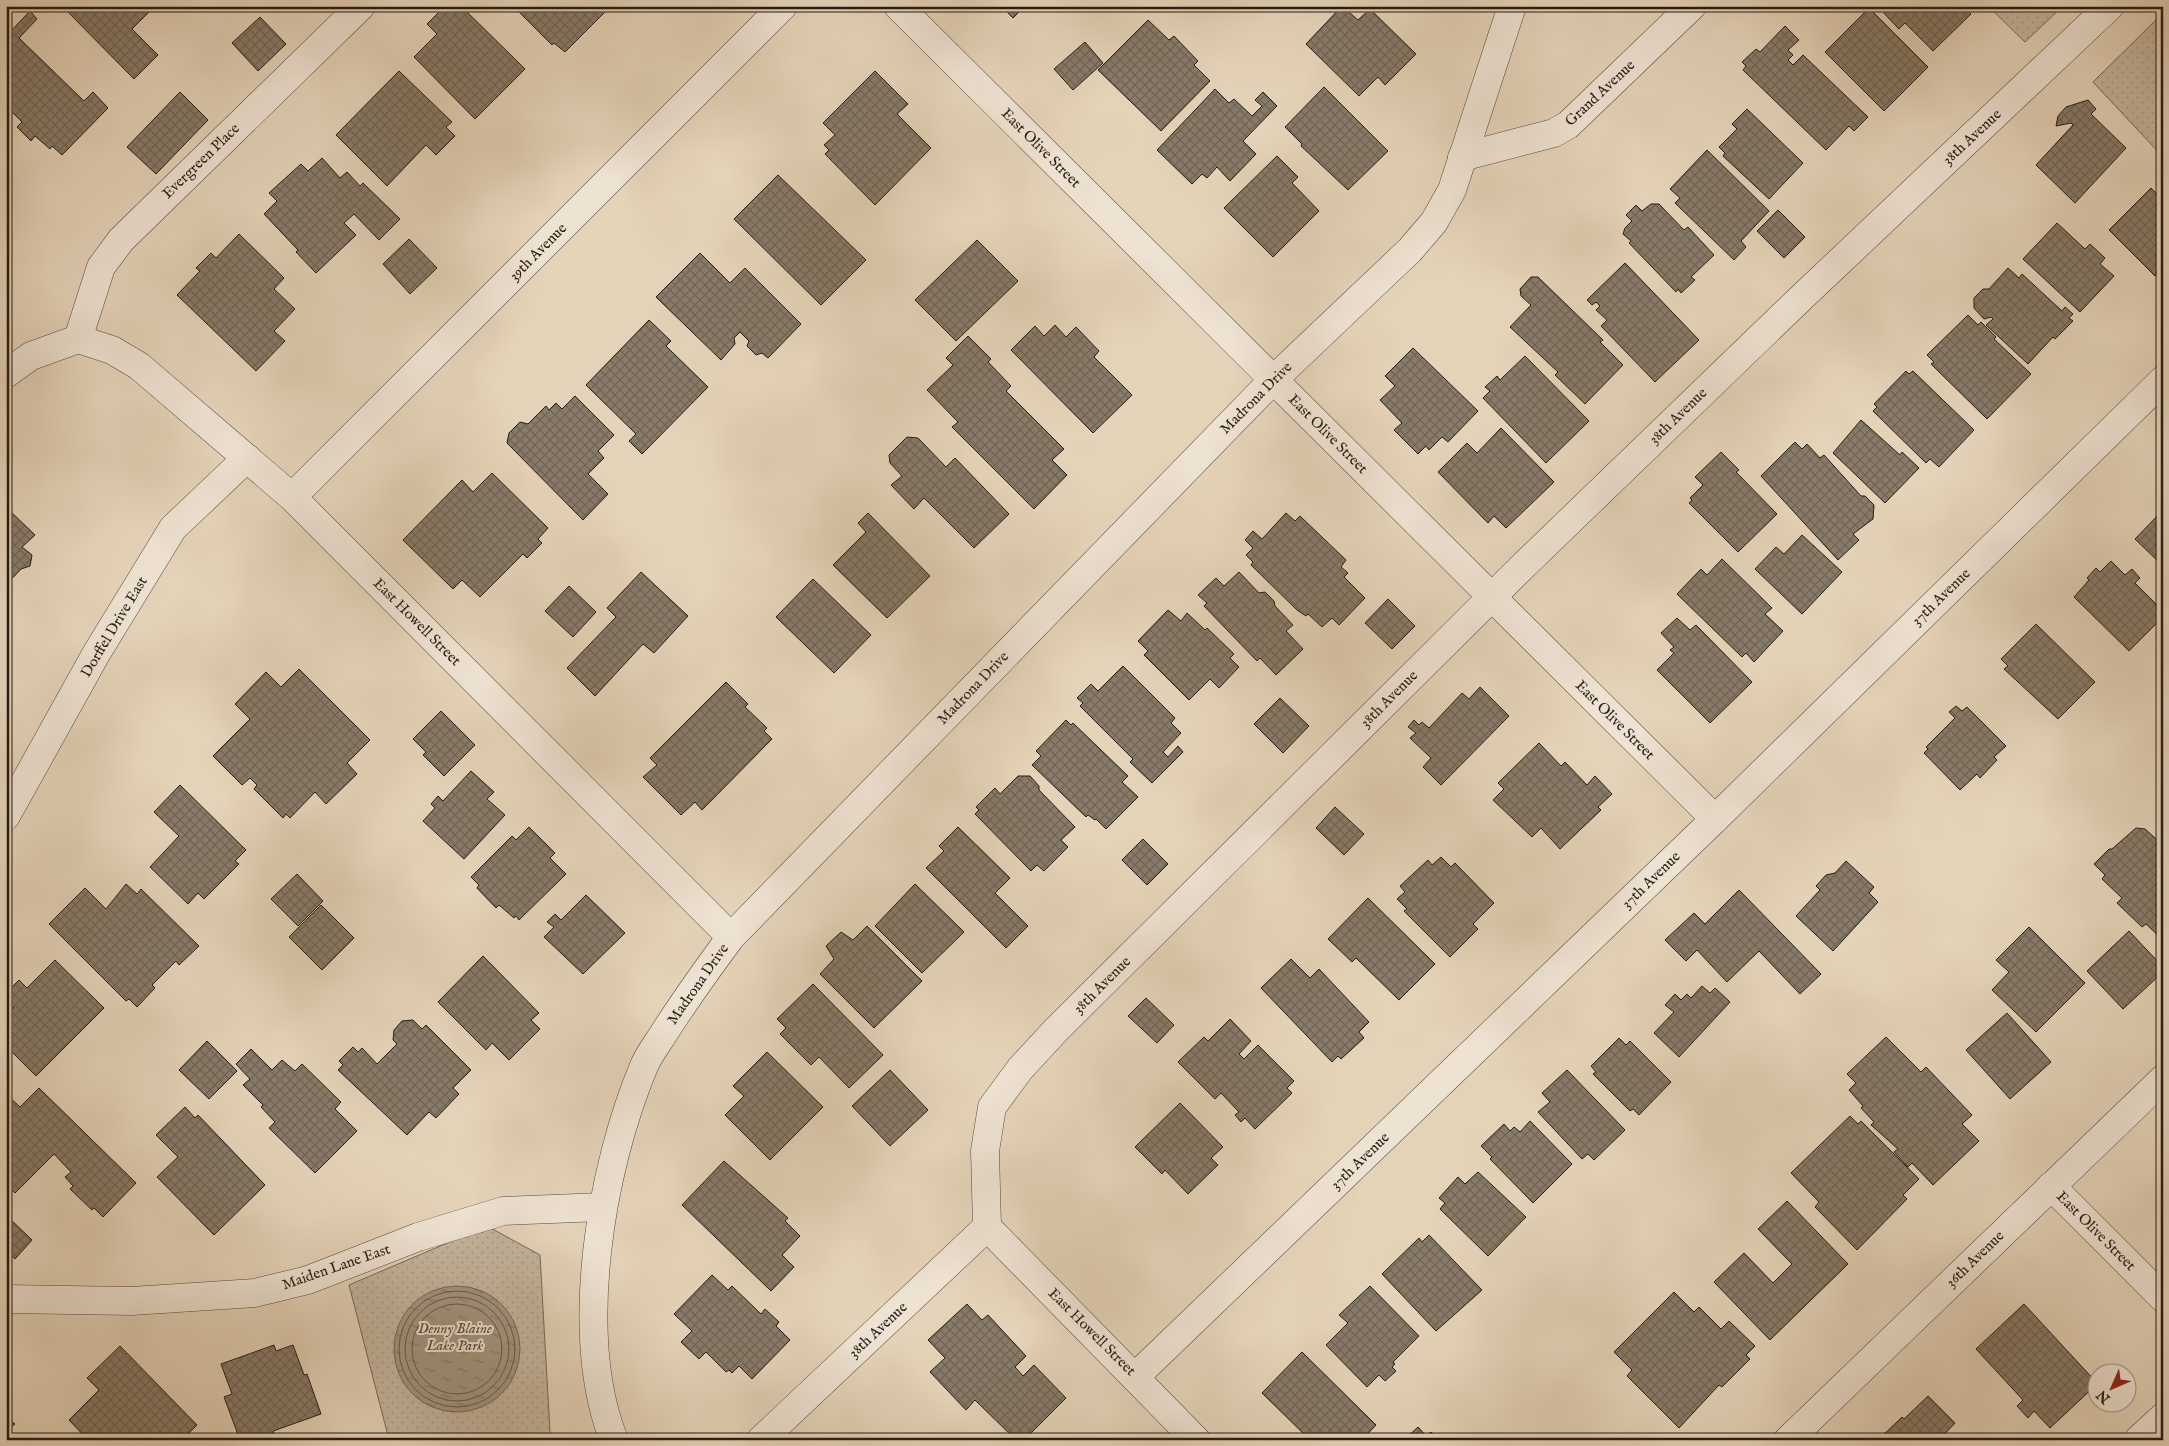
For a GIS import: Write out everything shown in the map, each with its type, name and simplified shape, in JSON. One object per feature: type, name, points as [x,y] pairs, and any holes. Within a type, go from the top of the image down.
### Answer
[{"type":"street","name":"Evergreen Place","points":[[78,340],[101,267],[120,240],[361,6]]},
{"type":"street","name":"39th Avenue","points":[[292,497],[783,6]]},
{"type":"street","name":"East Olive Street","points":[[898,6],[1716,819]]},
{"type":"street","name":"Madrona Drive","points":[[614,1440],[598,1372],[593,1307],[602,1207],[620,1133],[645,1064],[688,994],[731,937],[1273,380],[1410,250],[1434,222],[1452,190],[1512,6]]},
{"type":"street","name":"Grand Avenue","points":[[1462,157],[1554,133],[1568,126],[1692,6]]},
{"type":"street","name":"38th Avenue","points":[[761,1440],[987,1226],[985,1151],[992,1108],[1020,1069],[1491,597],[1809,290],[2110,6]]},
{"type":"street","points":[[6,374],[31,356],[78,340]]},
{"type":"street","name":"East Howell Street","points":[[78,340],[112,350],[139,366],[292,497],[731,937]]},
{"type":"street","name":"37th Avenue","points":[[1136,1376],[1716,819],[2163,380]]},
{"type":"street","name":"Dorffel Drive East","points":[[6,816],[96,654],[173,528],[247,458]]},
{"type":"street","name":"36th Avenue","points":[[1788,1440],[2163,1079]]},
{"type":"street","name":"East Olive Street","points":[[2051,1186],[2163,1298]]},
{"type":"street","name":"Maiden Lane East","points":[[6,1299],[132,1301],[256,1293],[308,1280],[418,1238],[503,1212],[602,1207]]},
{"type":"street","name":"East Howell Street","points":[[987,1226],[1136,1376],[1196,1440]]},
{"type":"street","points":[[2138,1440],[2163,1417]]},
{"type":"green space","points":[[1988,6],[2063,6],[2025,42]]},
{"type":"green space","points":[[2163,13],[2163,157],[2093,82]]},
{"type":"green space","name":"Denny Blaine Lake Park","points":[[487,1226],[540,1255],[550,1432],[553,1440],[395,1440],[387,1432],[349,1285]]},
{"type":"water","points":[[457,1286],[481,1290],[502,1304],[516,1325],[520,1349],[516,1373],[502,1394],[481,1408],[457,1412],[433,1408],[412,1394],[398,1373],[394,1349],[398,1325],[412,1304],[433,1290]]},
{"type":"building","points":[[62,6],[155,6],[132,29],[158,55],[134,79]]},
{"type":"building","points":[[445,6],[461,6],[525,69],[475,119],[414,57],[437,34],[427,24]]},
{"type":"building","points":[[513,6],[611,6],[565,52],[554,43],[552,45]]},
{"type":"building","points":[[1001,6],[1025,6],[1013,18]]},
{"type":"building","points":[[1342,6],[1358,20],[1370,9],[1416,54],[1385,85],[1378,77],[1359,96],[1306,44]]},
{"type":"building","points":[[1396,6],[1406,6],[1401,11]]},
{"type":"building","points":[[1963,6],[1971,14],[1933,51],[1905,23],[1899,29],[1878,7]]},
{"type":"building","points":[[1869,8],[1928,67],[1884,111],[1825,52]]},
{"type":"building","points":[[30,11],[37,19],[19,38],[84,101],[93,92],[108,108],[62,155],[52,146],[50,149],[35,136],[31,141],[17,127],[22,122],[6,106],[6,36]]},
{"type":"building","points":[[260,17],[286,44],[258,71],[232,43]]},
{"type":"building","points":[[1148,20],[1169,40],[1174,36],[1198,61],[1194,65],[1210,81],[1161,131],[1098,70]]},
{"type":"building","points":[[1785,26],[1799,40],[1788,50],[1793,55],[1788,60],[1793,65],[1803,55],[1868,117],[1854,131],[1849,126],[1826,150],[1743,70],[1746,66],[1742,62],[1756,49],[1760,52]]},
{"type":"building","points":[[1085,42],[1103,63],[1073,90],[1054,69]]},
{"type":"building","points":[[399,71],[452,122],[446,127],[455,136],[436,155],[426,145],[387,186],[336,135]]},
{"type":"building","points":[[875,71],[908,104],[897,114],[931,148],[875,205],[825,154],[829,150],[824,145],[835,135],[823,123]]},
{"type":"building","points":[[1324,87],[1388,151],[1348,190],[1301,146],[1302,144],[1285,127]]},
{"type":"building","points":[[1215,89],[1229,103],[1234,99],[1252,116],[1262,106],[1255,100],[1263,92],[1277,106],[1243,141],[1256,154],[1230,181],[1217,167],[1207,178],[1202,174],[1192,184],[1157,150]]},
{"type":"building","points":[[180,92],[208,120],[156,174],[127,147]]},
{"type":"building","points":[[2088,100],[2096,109],[2091,114],[2126,148],[2075,203],[2036,165],[2073,125],[2071,123],[2056,126],[2058,116],[2066,107]]},
{"type":"building","points":[[1747,109],[1803,163],[1769,199],[1723,156],[1725,153],[1719,147],[1737,129],[1732,124]]},
{"type":"building","points":[[1707,150],[1769,211],[1741,241],[1746,247],[1734,260],[1675,203],[1680,198],[1670,189]]},
{"type":"building","points":[[1277,156],[1298,177],[1292,183],[1319,211],[1273,257],[1224,208]]},
{"type":"building","points":[[322,158],[340,178],[347,172],[360,186],[363,183],[400,219],[379,240],[354,214],[344,223],[356,235],[316,273],[296,252],[298,250],[264,214],[277,201],[269,193],[301,164],[308,171]]},
{"type":"building","points":[[778,175],[866,260],[821,305],[734,219]]},
{"type":"building","points":[[2151,188],[2163,200],[2163,268],[2155,276],[2109,230]]},
{"type":"building","points":[[1651,204],[1659,204],[1684,230],[1688,227],[1714,255],[1691,277],[1695,280],[1681,293],[1678,289],[1676,292],[1629,243],[1631,241],[1623,234],[1625,228],[1632,221],[1626,215],[1636,205],[1642,211]]},
{"type":"building","points":[[1778,210],[1805,237],[1784,258],[1757,231]]},
{"type":"building","points":[[2057,223],[2085,249],[2090,244],[2105,258],[2100,264],[2114,276],[2080,312],[2023,259]]},
{"type":"building","points":[[239,234],[284,278],[274,289],[295,309],[274,331],[285,341],[256,371],[177,295],[200,271],[196,268],[211,253],[216,258]]},
{"type":"building","points":[[409,239],[437,268],[410,294],[383,264]]},
{"type":"building","points":[[977,240],[1018,281],[956,341],[915,300]]},
{"type":"building","points":[[700,253],[730,283],[745,268],[801,324],[768,358],[762,353],[756,355],[747,346],[749,341],[740,332],[734,338],[735,344],[721,360],[656,297]]},
{"type":"building","points":[[1625,263],[1699,340],[1655,382],[1601,326],[1607,320],[1596,310],[1600,306],[1596,302],[1592,305],[1587,300]]},
{"type":"building","points":[[2008,268],[2019,278],[2022,274],[2062,311],[2065,307],[2073,314],[2069,318],[2073,321],[2055,339],[2053,337],[2028,364],[1986,325],[1993,319],[1991,317],[1984,319],[1974,308],[1974,298],[1983,289],[1989,289]]},
{"type":"building","points":[[1531,277],[1538,277],[1603,340],[1600,342],[1623,365],[1585,404],[1555,375],[1558,372],[1510,327],[1531,305],[1521,296],[1520,289]]},
{"type":"building","points":[[1968,315],[1978,325],[1981,322],[1996,337],[1994,339],[2031,374],[1987,419],[1931,364],[1934,362],[1927,355]]},
{"type":"building","points":[[649,320],[671,341],[666,346],[708,387],[642,454],[629,441],[636,434],[586,385]]},
{"type":"building","points":[[1055,325],[1066,337],[1076,327],[1099,351],[1094,357],[1132,395],[1093,433],[1011,350],[1035,326],[1044,336]]},
{"type":"building","points":[[968,336],[991,359],[988,362],[1011,386],[1006,391],[1064,449],[1052,460],[1067,475],[1034,509],[952,427],[958,422],[927,390],[953,365],[946,358]]},
{"type":"building","points":[[1413,348],[1478,411],[1448,442],[1442,437],[1429,450],[1426,446],[1418,454],[1394,430],[1402,423],[1380,400],[1395,386],[1385,376]]},
{"type":"building","points":[[1525,356],[1589,421],[1546,463],[1483,398],[1490,391],[1485,387],[1497,376],[1500,380]]},
{"type":"building","points":[[1906,371],[1909,374],[1913,371],[1974,430],[1939,467],[1930,459],[1926,463],[1873,411],[1877,407],[1874,404]]},
{"type":"building","points":[[575,396],[614,435],[598,451],[604,458],[588,474],[608,494],[583,520],[507,443],[509,433],[520,422],[528,424],[546,406],[549,410],[556,403],[562,409]]},
{"type":"building","points":[[1861,420],[1900,455],[1902,452],[1919,468],[1885,503],[1833,453]]},
{"type":"building","points":[[1501,428],[1554,482],[1506,528],[1494,516],[1488,523],[1438,472],[1467,443],[1477,453]]},
{"type":"building","points":[[907,437],[918,438],[946,467],[955,458],[1009,514],[974,548],[924,498],[914,509],[891,485],[902,476],[890,463],[889,455]]},
{"type":"building","points":[[1795,442],[1802,449],[1807,444],[1820,458],[1824,455],[1861,496],[1865,496],[1874,505],[1873,519],[1853,534],[1859,540],[1838,560],[1761,476]]},
{"type":"building","points":[[1721,452],[1739,470],[1736,472],[1777,514],[1738,552],[1689,503],[1692,500],[1690,498],[1703,485],[1695,477]]},
{"type":"building","points":[[492,473],[548,528],[538,539],[542,543],[527,558],[523,554],[480,597],[462,580],[453,589],[403,540],[462,480],[473,492]]},
{"type":"building","points":[[6,502],[9,510],[35,535],[22,547],[32,555],[30,566],[21,569],[6,585]]},
{"type":"building","points":[[2163,510],[2163,566],[2135,539]]},
{"type":"building","points":[[868,513],[930,576],[887,618],[833,565],[866,532],[858,523]]},
{"type":"building","points":[[1286,513],[1295,521],[1300,516],[1346,560],[1341,567],[1348,573],[1344,577],[1365,598],[1339,625],[1332,618],[1322,627],[1308,614],[1306,616],[1297,610],[1251,565],[1253,562],[1246,555],[1253,548],[1245,540],[1253,531],[1262,539]]},
{"type":"building","points":[[1802,535],[1842,572],[1802,614],[1755,569],[1776,547],[1784,554]]},
{"type":"building","points":[[1722,559],[1772,608],[1765,614],[1783,631],[1754,662],[1746,653],[1742,657],[1677,594],[1701,569],[1707,575]]},
{"type":"building","points":[[2111,561],[2125,575],[2132,569],[2140,578],[2135,583],[2163,611],[2163,617],[2129,651],[2074,597],[2089,580],[2087,578],[2096,568],[2100,572]]},
{"type":"building","points":[[641,572],[688,616],[654,653],[643,644],[595,696],[567,668],[616,617],[607,608]]},
{"type":"building","points":[[1239,572],[1259,593],[1265,592],[1274,601],[1275,606],[1293,625],[1286,631],[1303,649],[1276,675],[1260,658],[1257,661],[1204,606],[1207,603],[1198,595],[1216,578],[1224,586]]},
{"type":"building","points":[[813,579],[871,635],[834,673],[776,617]]},
{"type":"building","points":[[569,586],[596,612],[573,637],[545,611]]},
{"type":"building","points":[[1388,599],[1415,626],[1392,649],[1365,623]]},
{"type":"building","points":[[6,602],[12,608],[6,615]]},
{"type":"building","points":[[1168,610],[1181,621],[1187,613],[1205,630],[1207,628],[1234,654],[1230,658],[1239,667],[1219,688],[1210,679],[1189,700],[1144,655],[1148,651],[1138,641]]},
{"type":"building","points":[[1677,618],[1690,630],[1696,625],[1752,682],[1710,723],[1657,670],[1674,653],[1670,650],[1674,647],[1661,633]]},
{"type":"building","points":[[2036,624],[2095,682],[2058,719],[2004,669],[2008,666],[2001,659]]},
{"type":"building","points":[[1123,666],[1175,718],[1171,723],[1181,733],[1163,752],[1168,757],[1178,746],[1183,752],[1152,783],[1130,762],[1133,759],[1080,706],[1083,703],[1077,698],[1091,684],[1098,691]]},
{"type":"building","points":[[299,669],[370,740],[347,763],[357,774],[326,804],[315,792],[290,818],[286,814],[283,818],[254,789],[257,785],[250,778],[242,785],[213,756],[250,719],[235,704],[266,672],[281,687]]},
{"type":"building","points":[[726,682],[748,704],[745,707],[767,728],[764,731],[772,739],[702,810],[695,802],[681,815],[643,777],[657,765],[650,758]]},
{"type":"building","points":[[1480,687],[1509,716],[1441,785],[1423,767],[1431,758],[1410,738],[1416,733],[1408,727],[1414,720],[1419,725],[1422,722],[1429,728],[1462,693],[1469,699]]},
{"type":"building","points":[[1280,698],[1309,726],[1283,753],[1254,724]]},
{"type":"building","points":[[1956,706],[1962,711],[1967,707],[2006,746],[1994,757],[1997,760],[1980,778],[1977,774],[1960,790],[1924,753],[1928,749],[1926,747],[1955,718],[1949,712]]},
{"type":"building","points":[[441,711],[475,745],[444,776],[423,755],[426,752],[413,739]]},
{"type":"building","points":[[1066,720],[1071,725],[1073,723],[1128,776],[1122,782],[1138,797],[1106,829],[1096,819],[1088,815],[1086,817],[1032,765],[1041,756],[1036,751]]},
{"type":"building","points":[[1539,743],[1561,766],[1565,762],[1587,785],[1595,776],[1612,794],[1598,807],[1601,810],[1560,849],[1541,828],[1532,837],[1493,800],[1504,789],[1498,783]]},
{"type":"building","points":[[471,771],[494,792],[487,799],[505,815],[464,859],[423,821],[435,808],[431,804],[438,796],[443,801]]},
{"type":"building","points":[[1018,776],[1030,776],[1039,786],[1039,790],[1075,827],[1061,840],[1068,847],[1044,871],[1037,865],[1031,871],[975,814],[979,810],[976,807],[995,788],[1000,794]]},
{"type":"building","points":[[180,785],[246,850],[235,861],[239,864],[204,899],[198,893],[188,904],[150,867],[179,836],[154,812]]},
{"type":"building","points":[[1335,807],[1364,834],[1344,855],[1316,828]]},
{"type":"building","points":[[529,827],[555,853],[550,858],[566,874],[519,920],[499,905],[496,908],[477,888],[479,885],[471,877],[512,836],[516,840]]},
{"type":"building","points":[[958,827],[1010,878],[995,893],[1028,926],[1006,948],[926,868],[944,851],[939,846]]},
{"type":"building","points":[[2136,828],[2145,829],[2163,845],[2163,940],[2146,924],[2142,927],[2117,903],[2122,898],[2102,879],[2105,875],[2094,864],[2109,849],[2112,849]]},
{"type":"building","points":[[1143,839],[1168,864],[1147,885],[1122,860]]},
{"type":"building","points":[[1441,857],[1451,867],[1455,863],[1494,903],[1473,924],[1478,929],[1450,957],[1404,911],[1407,909],[1397,899],[1405,892],[1400,886],[1428,860],[1432,865]]},
{"type":"building","points":[[1846,861],[1874,887],[1869,893],[1878,902],[1833,951],[1796,916],[1820,890],[1816,886],[1826,875],[1835,873]]},
{"type":"building","points":[[297,874],[323,901],[298,926],[271,899]]},
{"type":"building","points":[[126,884],[137,894],[141,889],[199,946],[179,965],[176,961],[152,985],[155,988],[137,1007],[129,999],[126,1001],[49,924],[85,888],[106,909]]},
{"type":"building","points":[[915,884],[964,932],[922,973],[875,926]]},
{"type":"building","points":[[1739,890],[1821,974],[1800,994],[1759,951],[1727,982],[1697,950],[1686,961],[1665,940],[1694,913],[1705,924]]},
{"type":"building","points":[[586,895],[625,933],[583,974],[544,937],[554,927],[547,922],[555,914],[561,920]]},
{"type":"building","points":[[1368,898],[1435,964],[1399,1000],[1356,958],[1352,962],[1328,939]]},
{"type":"building","points":[[321,905],[354,938],[322,970],[289,937]]},
{"type":"building","points":[[867,926],[922,981],[874,1028],[820,974],[834,959],[826,946],[841,932],[853,940]]},
{"type":"building","points":[[2029,927],[2085,983],[2036,1032],[1992,990],[2009,972],[1996,960]]},
{"type":"building","points":[[2129,931],[2163,967],[2163,972],[2123,1009],[2087,971]]},
{"type":"building","points":[[483,956],[539,1013],[531,1020],[540,1029],[509,1060],[492,1043],[486,1050],[438,1002]]},
{"type":"building","points":[[1291,959],[1310,978],[1319,969],[1369,1022],[1359,1032],[1364,1038],[1341,1059],[1338,1056],[1332,1062],[1261,988]]},
{"type":"building","points":[[55,960],[104,1008],[36,1076],[6,1046],[6,1015],[14,1008],[6,1000],[6,993],[19,980],[27,988]]},
{"type":"building","points":[[813,984],[883,1055],[849,1088],[819,1057],[811,1065],[780,1034],[786,1028],[777,1019]]},
{"type":"building","points":[[1702,986],[1710,993],[1715,988],[1730,1002],[1679,1057],[1654,1033],[1674,1012],[1665,1005],[1675,994],[1681,1000],[1687,994],[1691,998]]},
{"type":"building","points":[[1146,998],[1174,1025],[1157,1043],[1128,1016]]},
{"type":"building","points":[[2007,1013],[2051,1062],[2010,1099],[1966,1050]]},
{"type":"building","points":[[1230,1019],[1251,1041],[1239,1054],[1244,1059],[1258,1045],[1294,1081],[1287,1088],[1292,1093],[1255,1129],[1245,1118],[1241,1122],[1235,1115],[1239,1112],[1221,1093],[1215,1099],[1178,1062],[1204,1037],[1208,1041]]},
{"type":"building","points":[[413,1020],[422,1029],[426,1025],[471,1070],[453,1088],[459,1094],[436,1118],[429,1112],[407,1135],[338,1070],[343,1065],[339,1061],[353,1047],[358,1052],[362,1048],[377,1064],[397,1044],[393,1040],[394,1030],[402,1021]]},
{"type":"building","points":[[1886,1037],[1921,1072],[1926,1067],[1972,1115],[1962,1124],[1979,1141],[1933,1185],[1912,1163],[1908,1167],[1894,1152],[1898,1149],[1871,1125],[1874,1122],[1861,1108],[1863,1106],[1849,1090],[1856,1083],[1847,1074]]},
{"type":"building","points":[[1619,1038],[1626,1045],[1630,1041],[1671,1082],[1639,1115],[1633,1109],[1630,1111],[1593,1074],[1596,1072],[1591,1066]]},
{"type":"building","points":[[207,1041],[237,1071],[209,1099],[179,1070]]},
{"type":"building","points":[[251,1049],[272,1070],[282,1060],[295,1071],[302,1064],[341,1102],[335,1109],[357,1131],[315,1173],[269,1128],[275,1122],[261,1107],[263,1105],[243,1085],[250,1079],[236,1064]]},
{"type":"building","points":[[767,1052],[823,1107],[770,1160],[725,1115],[744,1096],[733,1086]]},
{"type":"building","points":[[890,1070],[928,1110],[890,1146],[852,1106]]},
{"type":"building","points":[[1567,1070],[1625,1130],[1594,1160],[1588,1154],[1582,1159],[1538,1112],[1550,1102],[1542,1093]]},
{"type":"building","points":[[39,1088],[136,1183],[103,1217],[94,1208],[92,1210],[70,1189],[73,1186],[65,1177],[71,1172],[54,1154],[15,1193],[10,1188],[6,1192],[6,1094],[20,1107]]},
{"type":"building","points":[[1180,1103],[1223,1147],[1211,1158],[1218,1165],[1188,1194],[1165,1170],[1162,1174],[1135,1147]]},
{"type":"building","points":[[185,1107],[195,1118],[198,1115],[265,1185],[214,1235],[157,1177],[178,1157],[156,1135]]},
{"type":"building","points":[[1850,1116],[1858,1124],[1861,1121],[1919,1179],[1903,1195],[1907,1199],[1857,1250],[1815,1207],[1819,1202],[1791,1173]]},
{"type":"building","points":[[1530,1121],[1572,1164],[1533,1203],[1490,1159],[1492,1157],[1481,1146],[1504,1124],[1510,1131],[1514,1127],[1520,1132]]},
{"type":"building","points":[[724,1161],[788,1218],[785,1221],[800,1236],[782,1255],[794,1267],[771,1291],[682,1205]]},
{"type":"building","points":[[1478,1172],[1526,1217],[1488,1256],[1440,1209],[1445,1203],[1439,1198],[1458,1177],[1465,1184]]},
{"type":"building","points":[[1787,1201],[1848,1264],[1770,1340],[1714,1282],[1744,1253],[1773,1283],[1792,1264],[1758,1229]]},
{"type":"building","points":[[6,1215],[32,1240],[15,1259],[6,1250]]},
{"type":"building","points":[[1429,1235],[1482,1290],[1436,1331],[1382,1274],[1419,1238],[1422,1242]]},
{"type":"building","points":[[712,1275],[728,1290],[732,1286],[761,1314],[765,1309],[779,1322],[776,1326],[790,1340],[752,1379],[739,1366],[732,1373],[729,1370],[726,1372],[706,1352],[699,1359],[681,1342],[692,1331],[674,1314]]},
{"type":"building","points":[[1370,1286],[1419,1336],[1393,1362],[1395,1364],[1392,1367],[1396,1371],[1385,1381],[1379,1375],[1367,1387],[1326,1345],[1348,1323],[1339,1315]]},
{"type":"building","points":[[1674,1292],[1694,1312],[1699,1307],[1721,1329],[1729,1321],[1755,1346],[1746,1355],[1750,1359],[1722,1387],[1719,1385],[1679,1428],[1627,1376],[1632,1370],[1614,1352]]},
{"type":"building","points":[[967,1304],[982,1320],[988,1315],[1026,1356],[1015,1367],[1023,1376],[1034,1365],[1066,1398],[1024,1440],[1016,1440],[975,1400],[966,1410],[930,1372],[945,1358],[928,1340]]},
{"type":"building","points":[[2024,1304],[2086,1371],[2086,1394],[2050,1428],[2034,1411],[2028,1418],[2017,1406],[2023,1400],[1976,1349]]},
{"type":"building","points":[[274,1345],[276,1351],[293,1345],[304,1375],[307,1374],[321,1414],[273,1431],[275,1439],[272,1440],[240,1440],[224,1397],[232,1394],[221,1364]]},
{"type":"building","points":[[120,1346],[197,1425],[182,1440],[88,1440],[69,1420],[99,1390],[87,1378]]},
{"type":"building","points":[[1302,1352],[1376,1425],[1362,1440],[1346,1440],[1344,1438],[1342,1440],[1310,1440],[1262,1393]]},
{"type":"building","points":[[1928,1396],[1955,1423],[1939,1440],[1878,1440],[1902,1417],[1904,1419]]},
{"type":"building","points":[[6,1416],[15,1424],[6,1432]]},
{"type":"building","points":[[1418,1427],[1427,1437],[1431,1432],[1439,1440],[1404,1440]]},
{"type":"building","points":[[1468,1434],[1470,1440],[1462,1440]]}]
